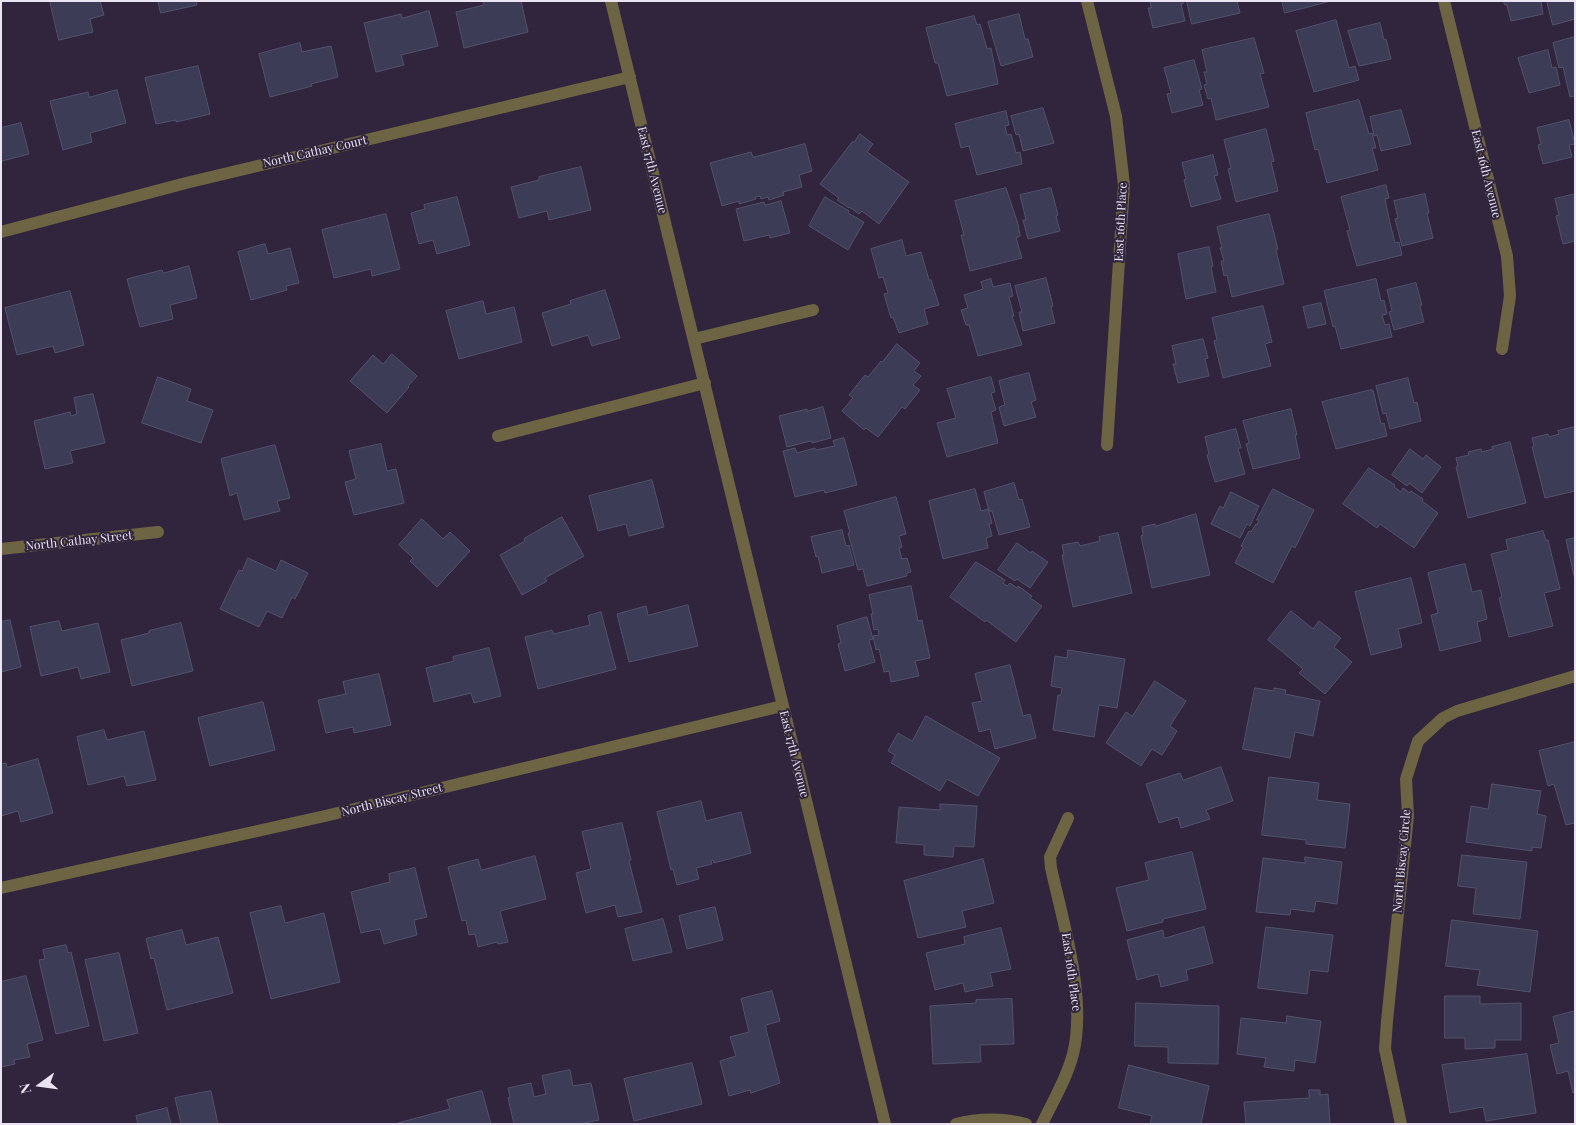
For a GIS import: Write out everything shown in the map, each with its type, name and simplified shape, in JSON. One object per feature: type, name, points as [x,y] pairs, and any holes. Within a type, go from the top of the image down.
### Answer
[{"type":"street","name":"East 17th Avenue","points":[[611,1],[885,1124]]},
{"type":"street","name":"East 16th Place","points":[[1087,1],[1116,116],[1124,185],[1107,446]]},
{"type":"street","name":"East 16th Avenue","points":[[1444,1],[1507,256],[1510,296],[1502,349]]},
{"type":"street","name":"North Cathay Court","points":[[1,232],[186,183],[630,77]]},
{"type":"street","points":[[694,339],[813,310]]},
{"type":"street","points":[[498,436],[705,383]]},
{"type":"street","name":"North Cathay Street","points":[[1,550],[158,532]]},
{"type":"street","name":"North Biscay Circle","points":[[1400,1124],[1386,1049],[1387,1021],[1408,816],[1406,778],[1418,741],[1443,718],[1457,710],[1575,676]]},
{"type":"street","name":"North Biscay Street","points":[[1,888],[325,816],[782,706]]},
{"type":"street","name":"East 16th Place","points":[[1042,1124],[1064,1080],[1073,1054],[1077,1029],[1076,996],[1069,945],[1050,857],[1068,818]]},
{"type":"street","points":[[956,1124],[966,1121],[1014,1120],[1026,1124]]},
{"type":"building","points":[[50,1],[100,1],[104,15],[90,19],[93,32],[59,40]]},
{"type":"building","points":[[158,1],[196,1],[197,5],[161,13]]},
{"type":"building","points":[[483,1],[521,1],[528,32],[464,48],[456,12],[484,5]]},
{"type":"building","points":[[1150,1],[1183,1],[1183,4],[1181,4],[1185,21],[1153,28],[1148,8],[1151,8]]},
{"type":"building","points":[[1187,1],[1237,1],[1240,13],[1192,24]]},
{"type":"building","points":[[1282,1],[1331,1],[1285,13]]},
{"type":"building","points":[[1504,1],[1541,1],[1543,14],[1511,21],[1507,5],[1505,5]]},
{"type":"building","points":[[1547,1],[1575,1],[1575,19],[1553,25]]},
{"type":"building","points":[[429,11],[438,46],[401,55],[404,65],[376,72],[364,23],[401,14],[402,18]]},
{"type":"building","points":[[1019,14],[1025,39],[1028,39],[1033,57],[1001,66],[988,22]]},
{"type":"building","points":[[974,16],[977,25],[980,24],[987,49],[991,48],[998,84],[947,96],[938,63],[935,63],[926,28]]},
{"type":"building","points":[[1336,20],[1349,68],[1355,66],[1359,80],[1314,92],[1296,31]]},
{"type":"building","points":[[1380,23],[1391,59],[1359,66],[1348,31]]},
{"type":"building","points":[[1575,37],[1575,96],[1570,97],[1563,67],[1559,68],[1553,43]]},
{"type":"building","points":[[1254,38],[1264,73],[1260,74],[1269,107],[1216,120],[1211,98],[1208,99],[1204,85],[1207,84],[1204,72],[1207,72],[1202,50]]},
{"type":"building","points":[[300,43],[302,52],[331,46],[338,77],[270,97],[259,54]]},
{"type":"building","points":[[1548,50],[1552,68],[1556,67],[1560,85],[1529,93],[1518,58]]},
{"type":"building","points":[[1194,60],[1202,89],[1199,90],[1203,105],[1172,113],[1167,94],[1171,93],[1164,68]]},
{"type":"building","points":[[198,66],[210,114],[176,122],[176,120],[156,124],[145,78]]},
{"type":"building","points":[[117,90],[126,123],[90,133],[92,142],[63,150],[50,101],[88,92],[89,97]]},
{"type":"building","points":[[1359,100],[1369,134],[1372,133],[1376,148],[1372,148],[1378,170],[1327,183],[1318,149],[1315,150],[1306,113]]},
{"type":"building","points":[[1043,108],[1054,143],[1023,151],[1019,134],[1016,135],[1011,116]]},
{"type":"building","points":[[1401,110],[1411,144],[1381,151],[1377,135],[1374,136],[1370,117]]},
{"type":"building","points":[[1006,111],[1009,125],[1005,126],[1007,135],[1011,134],[1016,153],[1020,152],[1022,164],[977,175],[969,146],[961,148],[955,124]]},
{"type":"building","points":[[1569,120],[1575,144],[1569,145],[1572,157],[1543,164],[1538,145],[1541,144],[1537,128]]},
{"type":"building","points":[[21,123],[29,154],[2,161],[1,164],[1,128]]},
{"type":"building","points":[[1266,129],[1274,161],[1271,162],[1278,191],[1236,202],[1228,169],[1231,168],[1224,140]]},
{"type":"building","points":[[860,134],[873,144],[867,152],[909,182],[879,224],[862,211],[859,214],[837,200],[839,198],[820,184]]},
{"type":"building","points":[[805,144],[812,171],[799,175],[802,187],[783,192],[784,195],[769,200],[768,197],[761,199],[760,196],[739,204],[739,201],[722,206],[710,163],[751,152],[753,157]]},
{"type":"building","points":[[1213,155],[1218,175],[1214,176],[1221,199],[1191,207],[1182,163]]},
{"type":"building","points":[[581,167],[591,210],[549,220],[547,211],[519,218],[511,187],[539,180],[539,177]]},
{"type":"building","points":[[1386,185],[1389,198],[1385,199],[1390,223],[1395,243],[1399,242],[1402,255],[1357,266],[1347,231],[1350,230],[1341,197]]},
{"type":"building","points":[[1006,188],[1018,224],[1020,236],[1016,238],[1022,258],[970,271],[961,235],[964,235],[955,201]]},
{"type":"building","points":[[1051,188],[1060,231],[1028,239],[1023,220],[1026,220],[1020,195]]},
{"type":"building","points":[[1425,194],[1433,238],[1402,246],[1395,219],[1398,218],[1394,201]]},
{"type":"building","points":[[1575,194],[1575,241],[1563,244],[1556,216],[1559,215],[1555,199]]},
{"type":"building","points":[[457,197],[470,245],[437,254],[433,240],[419,244],[411,213],[425,209],[424,205]]},
{"type":"building","points":[[825,197],[864,222],[848,250],[809,226]]},
{"type":"building","points":[[781,201],[790,233],[770,238],[769,235],[744,241],[736,209],[764,202],[765,205]]},
{"type":"building","points":[[386,214],[400,269],[372,276],[371,269],[334,278],[322,230]]},
{"type":"building","points":[[1269,214],[1284,284],[1232,297],[1227,275],[1224,276],[1221,261],[1224,261],[1217,227]]},
{"type":"building","points":[[902,240],[906,256],[921,252],[939,305],[924,309],[928,324],[899,333],[893,317],[891,318],[884,294],[888,293],[883,277],[879,278],[871,249]]},
{"type":"building","points":[[265,244],[268,254],[290,248],[299,283],[286,286],[287,290],[251,300],[238,252]]},
{"type":"building","points":[[1209,247],[1216,292],[1186,299],[1178,254]]},
{"type":"building","points":[[189,266],[197,298],[170,305],[173,319],[140,327],[127,279],[162,270],[163,273]]},
{"type":"building","points":[[1046,278],[1055,323],[1023,331],[1019,312],[1022,312],[1015,286]]},
{"type":"building","points":[[991,279],[993,287],[1010,283],[1013,296],[1009,297],[1014,316],[1012,316],[1022,345],[978,356],[969,325],[966,325],[961,310],[968,308],[964,295],[983,289],[981,282]]},
{"type":"building","points":[[1376,279],[1381,301],[1384,300],[1387,314],[1382,315],[1385,325],[1389,324],[1392,337],[1341,349],[1324,291]]},
{"type":"building","points":[[1416,283],[1424,322],[1394,330],[1389,312],[1392,311],[1387,290]]},
{"type":"building","points":[[605,290],[620,338],[592,346],[588,335],[552,346],[542,313],[571,304],[570,301]]},
{"type":"building","points":[[70,291],[84,345],[55,353],[53,346],[17,355],[5,308]]},
{"type":"building","points":[[483,301],[486,314],[514,307],[522,342],[459,359],[446,311]]},
{"type":"building","points":[[1321,303],[1326,324],[1308,328],[1303,307]]},
{"type":"building","points":[[1263,306],[1272,342],[1265,344],[1271,366],[1223,378],[1214,341],[1217,340],[1212,318]]},
{"type":"building","points":[[1203,339],[1208,358],[1205,359],[1209,376],[1178,383],[1173,364],[1176,364],[1172,346]]},
{"type":"building","points":[[897,344],[920,363],[914,371],[921,376],[913,385],[920,390],[905,409],[902,407],[878,437],[866,428],[864,430],[842,411],[853,398],[849,395],[865,375],[868,377]]},
{"type":"building","points":[[392,354],[417,376],[387,413],[350,381],[373,355],[383,364]]},
{"type":"building","points":[[1029,373],[1036,400],[1031,402],[1036,417],[1004,426],[999,407],[1005,405],[999,381]]},
{"type":"building","points":[[158,377],[191,389],[187,401],[213,410],[201,443],[142,423]]},
{"type":"building","points":[[991,377],[995,392],[991,393],[996,410],[991,412],[998,443],[947,457],[937,423],[956,418],[947,389]]},
{"type":"building","points":[[1408,378],[1414,403],[1417,402],[1421,421],[1390,429],[1386,413],[1383,414],[1376,386]]},
{"type":"building","points":[[1373,390],[1381,424],[1384,423],[1387,436],[1336,449],[1322,402]]},
{"type":"building","points":[[93,394],[105,443],[70,451],[73,463],[45,469],[34,421],[70,412],[71,416],[77,414],[74,398]]},
{"type":"building","points":[[823,407],[831,438],[787,447],[779,416]]},
{"type":"building","points":[[1291,409],[1300,458],[1253,469],[1246,444],[1249,443],[1243,421]]},
{"type":"building","points":[[1575,427],[1575,491],[1545,498],[1532,447],[1534,446],[1532,438],[1548,434],[1549,437],[1559,434],[1558,431]]},
{"type":"building","points":[[1236,429],[1241,448],[1238,448],[1245,474],[1215,482],[1207,455],[1209,454],[1205,437]]},
{"type":"building","points":[[844,438],[857,485],[825,493],[824,490],[795,497],[783,451],[795,448],[797,453],[815,448],[816,450],[835,446],[833,441]]},
{"type":"building","points":[[1510,442],[1526,503],[1468,518],[1456,467],[1458,466],[1456,458],[1469,455],[1468,452],[1481,449],[1482,452]]},
{"type":"building","points":[[381,444],[387,471],[396,469],[404,503],[354,515],[345,482],[356,479],[349,451]]},
{"type":"building","points":[[275,445],[290,498],[277,501],[280,511],[244,520],[237,493],[230,496],[221,459]]},
{"type":"building","points":[[1410,449],[1423,459],[1426,455],[1441,467],[1422,493],[1409,483],[1407,486],[1392,475]]},
{"type":"building","points":[[1369,468],[1395,485],[1394,487],[1401,492],[1403,488],[1410,493],[1411,491],[1438,513],[1414,548],[1380,524],[1377,528],[1343,504]]},
{"type":"building","points":[[652,480],[664,527],[629,536],[626,524],[598,531],[589,496]]},
{"type":"building","points":[[1014,483],[1019,500],[1022,499],[1030,527],[999,535],[992,511],[989,511],[984,492]]},
{"type":"building","points":[[975,489],[981,511],[988,509],[992,523],[989,524],[992,536],[986,538],[988,548],[943,559],[929,501]]},
{"type":"building","points":[[1273,489],[1314,510],[1295,548],[1292,546],[1273,583],[1235,563],[1243,547],[1241,546],[1249,531],[1251,532],[1257,525],[1259,520],[1257,520]]},
{"type":"building","points":[[1231,492],[1259,506],[1250,526],[1247,524],[1240,538],[1211,524],[1220,506],[1223,508]]},
{"type":"building","points":[[896,497],[906,534],[899,536],[902,547],[899,548],[902,559],[907,558],[911,572],[907,573],[907,576],[867,586],[863,569],[858,570],[844,511]]},
{"type":"building","points":[[1196,514],[1210,575],[1152,588],[1141,536],[1143,535],[1142,527],[1155,524],[1155,526]]},
{"type":"building","points":[[562,517],[584,556],[545,578],[547,581],[522,595],[500,555]]},
{"type":"building","points":[[422,519],[443,539],[450,532],[470,551],[437,587],[410,561],[413,558],[399,545]]},
{"type":"building","points":[[842,530],[846,546],[849,545],[854,565],[822,573],[811,537]]},
{"type":"building","points":[[1543,531],[1546,540],[1548,540],[1560,589],[1544,593],[1553,626],[1509,637],[1499,598],[1502,597],[1491,554],[1508,550],[1506,540]]},
{"type":"building","points":[[1118,533],[1132,593],[1073,607],[1062,555],[1064,555],[1062,545],[1078,542],[1080,546],[1100,541],[1099,537]]},
{"type":"building","points":[[1575,538],[1575,580],[1566,540]]},
{"type":"building","points":[[1017,543],[1048,562],[1030,588],[998,570]]},
{"type":"building","points":[[248,558],[276,571],[281,560],[308,573],[295,599],[292,597],[282,618],[267,611],[259,627],[220,609],[239,570],[242,571]]},
{"type":"building","points":[[976,562],[1005,580],[1003,583],[1007,586],[1010,583],[1017,588],[1018,586],[1032,596],[1030,598],[1042,606],[1016,642],[950,597]]},
{"type":"building","points":[[1465,564],[1472,592],[1481,590],[1487,619],[1477,622],[1481,641],[1440,651],[1431,615],[1438,613],[1428,573]]},
{"type":"building","points":[[1411,578],[1422,623],[1398,629],[1402,647],[1371,655],[1355,592]]},
{"type":"building","points":[[911,586],[918,621],[922,620],[930,658],[915,661],[919,676],[891,682],[889,671],[884,672],[879,649],[876,650],[873,636],[879,635],[878,629],[874,630],[869,595]]},
{"type":"building","points":[[688,605],[698,646],[629,662],[617,614],[646,606],[648,615]]},
{"type":"building","points":[[1291,611],[1313,629],[1319,621],[1341,638],[1334,647],[1352,662],[1325,694],[1299,673],[1303,669],[1268,640]]},
{"type":"building","points":[[601,612],[616,669],[538,689],[525,637],[552,630],[554,634],[590,625],[588,616]]},
{"type":"building","points":[[867,617],[873,639],[869,640],[875,662],[845,671],[838,644],[841,643],[837,626]]},
{"type":"building","points":[[10,620],[21,667],[1,672],[1,622]]},
{"type":"building","points":[[59,621],[62,631],[98,623],[110,672],[81,679],[78,667],[41,676],[30,627]]},
{"type":"building","points":[[181,623],[193,671],[132,686],[121,640]]},
{"type":"building","points":[[489,648],[501,696],[474,703],[471,693],[434,702],[426,668],[454,661],[453,657]]},
{"type":"building","points":[[1068,650],[1125,659],[1117,708],[1099,705],[1094,737],[1053,730],[1058,695],[1061,695],[1062,688],[1051,686],[1055,656],[1067,658]]},
{"type":"building","points":[[1010,665],[1023,716],[1030,714],[1036,738],[995,749],[990,729],[979,732],[972,703],[982,701],[975,674]]},
{"type":"building","points":[[379,674],[391,725],[354,733],[353,727],[326,733],[318,700],[346,694],[343,682]]},
{"type":"building","points":[[1155,681],[1186,701],[1170,726],[1177,731],[1162,755],[1152,749],[1141,766],[1106,743],[1126,712],[1132,716]]},
{"type":"building","points":[[1255,688],[1274,691],[1274,688],[1286,690],[1285,694],[1320,701],[1313,736],[1295,732],[1290,758],[1243,749]]},
{"type":"building","points":[[263,702],[275,750],[210,766],[198,718]]},
{"type":"building","points":[[926,716],[1000,758],[978,796],[947,779],[940,791],[891,763],[895,755],[888,751],[898,733],[912,741]]},
{"type":"building","points":[[104,730],[107,740],[144,731],[156,780],[127,786],[124,776],[88,785],[77,737]]},
{"type":"building","points":[[1575,742],[1575,823],[1566,825],[1554,784],[1548,786],[1539,751]]},
{"type":"building","points":[[38,759],[53,813],[21,822],[18,811],[1,816],[1,764],[6,763],[7,767]]},
{"type":"building","points":[[1221,767],[1233,801],[1206,810],[1210,819],[1181,828],[1178,817],[1159,823],[1146,784],[1180,773],[1183,780]]},
{"type":"building","points":[[1269,777],[1319,783],[1317,800],[1350,804],[1345,848],[1306,844],[1306,840],[1262,835]]},
{"type":"building","points":[[1492,784],[1541,791],[1537,814],[1546,816],[1541,848],[1532,847],[1532,851],[1466,842],[1471,806],[1488,809]]},
{"type":"building","points":[[701,801],[706,821],[741,812],[751,853],[714,863],[713,860],[711,861],[712,864],[696,868],[699,879],[677,885],[673,869],[671,870],[657,812]]},
{"type":"building","points":[[940,804],[977,806],[974,847],[954,846],[953,857],[924,855],[924,845],[896,843],[899,807],[940,810]]},
{"type":"building","points":[[622,823],[631,860],[629,861],[642,912],[618,917],[615,905],[586,913],[576,873],[591,869],[582,832]]},
{"type":"building","points":[[1192,852],[1206,909],[1163,919],[1163,922],[1127,931],[1116,888],[1149,880],[1145,863]]},
{"type":"building","points":[[1462,855],[1527,862],[1520,919],[1473,914],[1476,888],[1458,886]]},
{"type":"building","points":[[535,856],[546,899],[500,911],[508,942],[498,944],[497,942],[478,947],[475,934],[469,935],[466,920],[462,921],[448,867],[478,859],[481,870]]},
{"type":"building","points":[[1305,857],[1342,862],[1337,904],[1316,901],[1314,912],[1291,909],[1290,915],[1256,912],[1263,858],[1305,863]]},
{"type":"building","points":[[983,859],[994,903],[962,911],[966,927],[918,938],[904,881]]},
{"type":"building","points":[[415,868],[427,917],[414,920],[417,935],[384,944],[380,929],[361,933],[351,892],[390,882],[389,874]]},
{"type":"building","points":[[281,906],[285,923],[324,913],[340,982],[271,999],[250,913]]},
{"type":"building","points":[[715,907],[723,940],[687,949],[679,916]]},
{"type":"building","points":[[663,919],[672,952],[633,961],[625,929]]},
{"type":"building","points":[[1452,920],[1538,931],[1530,992],[1477,985],[1480,970],[1446,966]]},
{"type":"building","points":[[1204,927],[1213,963],[1186,970],[1188,980],[1161,987],[1158,974],[1137,980],[1127,940],[1163,930],[1164,938]]},
{"type":"building","points":[[1266,927],[1333,935],[1328,972],[1310,970],[1307,994],[1258,988]]},
{"type":"building","points":[[1001,928],[1011,969],[990,973],[993,986],[965,992],[963,983],[935,990],[926,953],[965,944],[964,937]]},
{"type":"building","points":[[182,930],[186,945],[218,937],[233,993],[167,1010],[154,958],[151,959],[146,939]]},
{"type":"building","points":[[66,945],[68,953],[71,952],[89,1026],[56,1034],[39,960],[45,959],[43,950]]},
{"type":"building","points":[[119,953],[138,1033],[104,1041],[85,960]]},
{"type":"building","points":[[26,976],[43,1040],[27,1044],[30,1057],[14,1060],[15,1064],[1,1067],[1,982]]},
{"type":"building","points":[[772,991],[780,1021],[766,1025],[766,1029],[780,1083],[751,1093],[750,1090],[729,1096],[720,1061],[736,1056],[730,1037],[749,1032],[741,999]]},
{"type":"building","points":[[1445,996],[1480,996],[1480,1004],[1521,1003],[1521,1040],[1495,1040],[1495,1048],[1465,1049],[1465,1038],[1445,1038]]},
{"type":"building","points":[[1012,999],[1014,1044],[980,1045],[981,1062],[933,1064],[930,1006],[976,1003],[976,1000]]},
{"type":"building","points":[[1136,1003],[1219,1006],[1218,1064],[1168,1063],[1168,1047],[1135,1046]]},
{"type":"building","points":[[1575,1011],[1575,1092],[1573,1093],[1568,1071],[1557,1074],[1550,1045],[1559,1043],[1553,1017]]},
{"type":"building","points":[[1287,1016],[1321,1021],[1315,1063],[1295,1060],[1294,1071],[1264,1067],[1266,1058],[1237,1054],[1241,1018],[1286,1023]]},
{"type":"building","points":[[1527,1054],[1536,1113],[1486,1121],[1483,1107],[1450,1113],[1442,1065]]},
{"type":"building","points":[[692,1063],[702,1104],[634,1121],[624,1079]]},
{"type":"building","points":[[1129,1065],[1209,1086],[1201,1124],[1150,1124],[1152,1116],[1119,1108]]},
{"type":"building","points":[[570,1070],[573,1086],[591,1083],[599,1120],[580,1124],[514,1124],[508,1098],[510,1097],[508,1088],[531,1083],[534,1097],[546,1094],[542,1076]]},
{"type":"building","points":[[1309,1090],[1320,1090],[1320,1095],[1328,1094],[1330,1124],[1246,1124],[1244,1102],[1309,1098]]},
{"type":"building","points":[[211,1091],[218,1124],[181,1124],[175,1098]]},
{"type":"building","points":[[482,1091],[491,1124],[398,1123],[450,1109],[447,1100]]},
{"type":"building","points":[[167,1108],[171,1124],[138,1124],[136,1116]]}]
